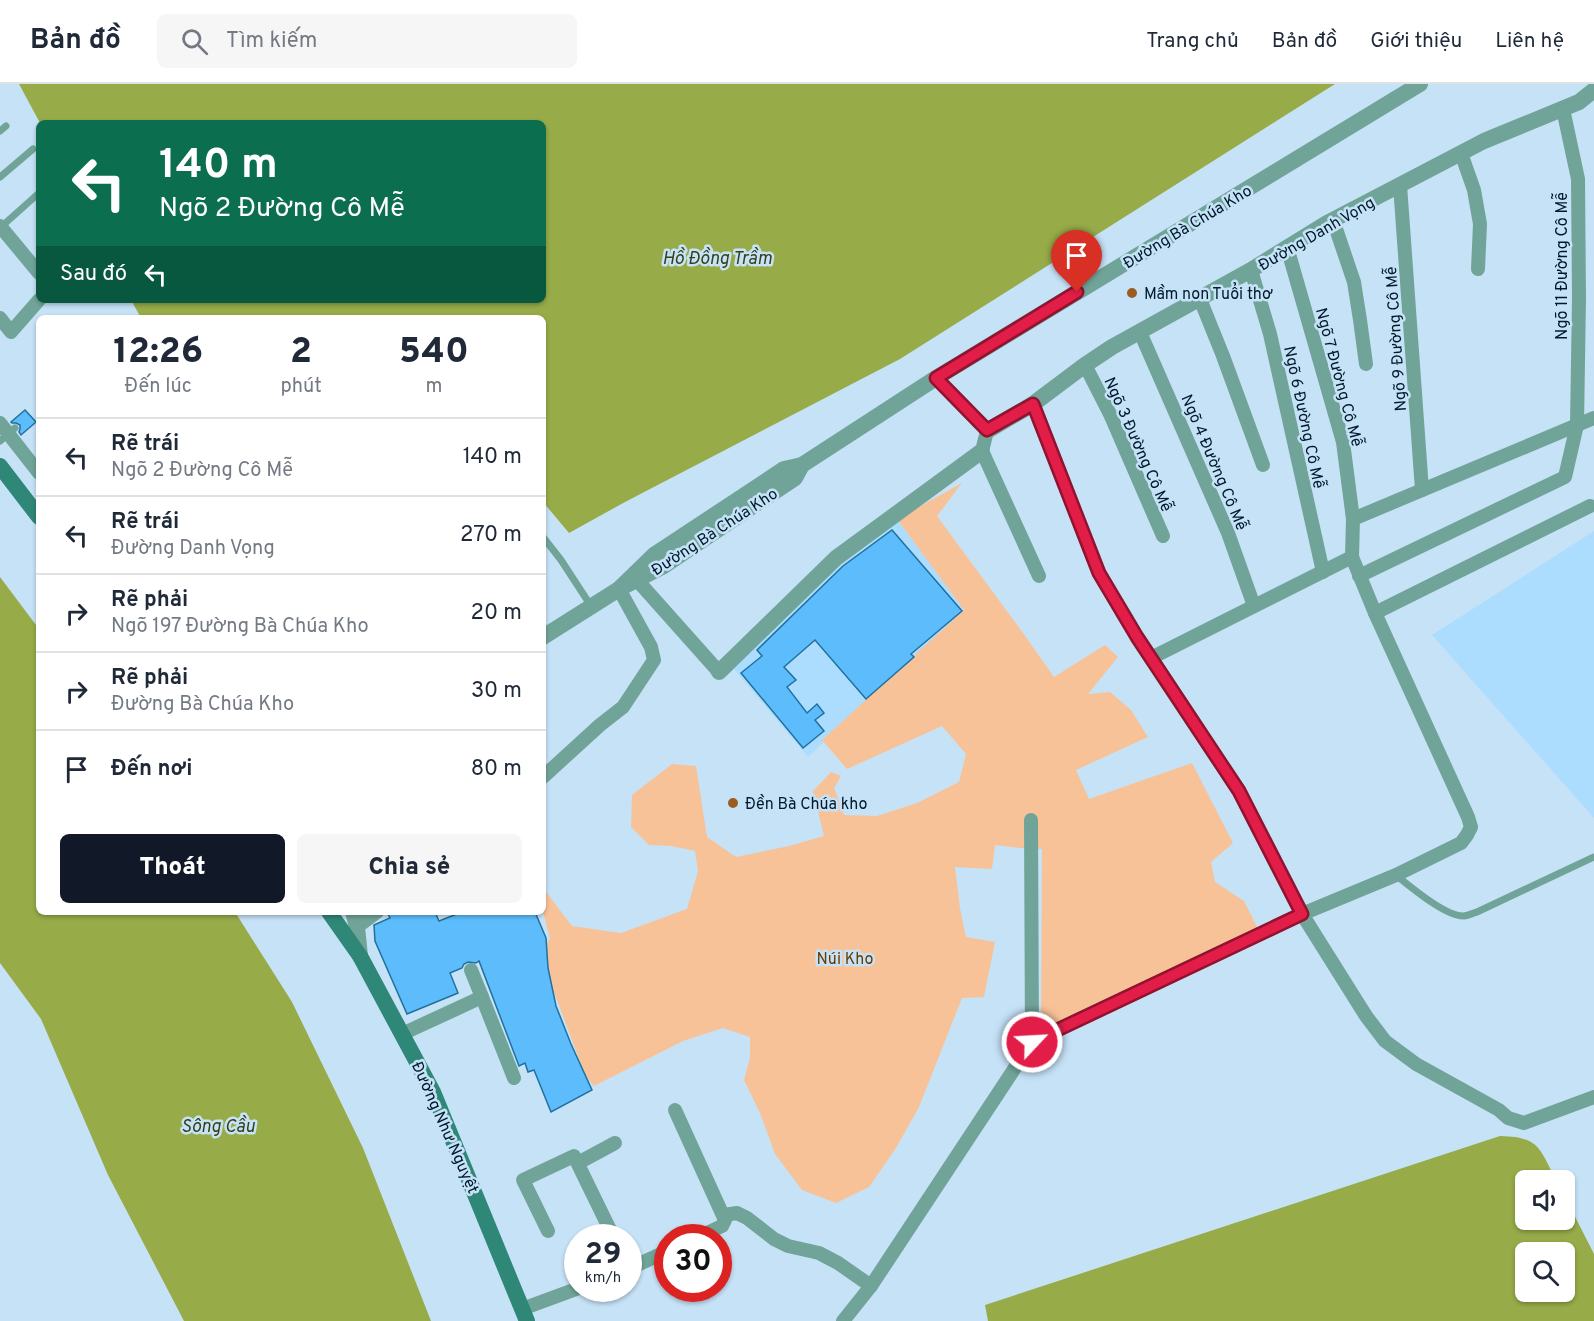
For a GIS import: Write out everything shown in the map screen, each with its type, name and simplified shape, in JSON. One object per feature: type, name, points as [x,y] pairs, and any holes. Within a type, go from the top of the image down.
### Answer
[{"type":"main road","points":[[0,466],[36,513]]},
{"type":"main road","name":"Đường Như Nguyệt","points":[[331,915],[360,956],[433,1092],[524,1315]]},
{"type":"street","name":"Đường Bà Chúa Kho","points":[[619,589],[654,555],[784,469],[802,465],[936,378],[1420,84]]},
{"type":"street","name":"Đường Danh Vọng","points":[[987,430],[1033,404],[1112,347],[1251,270],[1333,220],[1484,141],[1579,102],[1594,90]]},
{"type":"street","name":"Ngõ 11 Đường Cô Mễ","points":[[1359,576],[1565,477],[1577,425],[1579,298],[1578,179],[1563,109]]},
{"type":"street","points":[[1461,153],[1473,190],[1480,224],[1478,269]]},
{"type":"street","name":"Ngõ 9 Đường Cô Mễ","points":[[1400,185],[1422,490]]},
{"type":"street","points":[[1333,220],[1353,282],[1365,364]]},
{"type":"street","points":[[0,227],[36,269]]},
{"type":"street","name":"Ngõ 7 Đường Cô Mễ","points":[[1287,247],[1343,442],[1353,519],[1352,557]]},
{"type":"street","name":"Ngõ 6 Đường Cô Mễ","points":[[1251,270],[1270,334],[1323,572]]},
{"type":"street","points":[[1200,299],[1263,465]]},
{"type":"street","points":[[0,318],[11,332],[36,303]]},
{"type":"street","name":"Ngõ 4 Đường Cô Mễ","points":[[1140,332],[1228,533],[1254,606]]},
{"type":"street","name":"Ngõ 3 Đường Cô Mễ","points":[[1085,365],[1110,414],[1163,536]]},
{"type":"street","points":[[936,378],[987,430],[982,451],[1039,576]]},
{"type":"street","points":[[1033,404],[1099,573],[1151,658],[1239,791],[1302,914],[1366,1016],[1385,1041],[1416,1064],[1498,1110],[1508,1118],[1524,1123],[1594,1097]]},
{"type":"street","points":[[1353,519],[1594,418]]},
{"type":"street","points":[[0,423],[36,468]]},
{"type":"street","points":[[637,580],[720,672],[836,558],[982,451]]},
{"type":"street","name":"Đường Bà Chúa Kho","points":[[546,635],[619,589],[663,567],[795,478],[802,465]]},
{"type":"street","points":[[1375,613],[1590,506]]},
{"type":"street","points":[[843,1321],[871,1286],[1032,1042],[1302,914],[1396,875],[1461,843],[1471,827],[1352,557],[1151,658]]},
{"type":"street","points":[[546,774],[623,706],[654,660],[651,647],[619,589]]},
{"type":"street","points":[[1031,820],[1032,1042]]},
{"type":"street","points":[[355,919],[360,956]]},
{"type":"street","points":[[471,970],[514,1078]]},
{"type":"street","points":[[402,1034],[482,997]]},
{"type":"street","points":[[675,1110],[724,1215],[723,1224]]},
{"type":"street","points":[[578,1163],[615,1143]]},
{"type":"street","points":[[548,1231],[523,1180],[574,1156],[607,1224]]},
{"type":"street","points":[[724,1215],[737,1213],[788,1246],[819,1252],[871,1286]]},
{"type":"street","points":[[524,1315],[564,1295]]},
{"type":"lane","points":[[0,132],[6,126]]},
{"type":"lane","points":[[0,177],[33,149]]},
{"type":"lane","points":[[0,227],[36,196]]},
{"type":"lane","points":[[0,441],[15,428]]},
{"type":"lane","points":[[546,541],[591,606]]},
{"type":"lane","points":[[1396,875],[1429,901],[1451,913],[1464,916],[1477,912],[1594,856]]},
{"type":"shaded area","points":[[897,519],[964,610],[808,757],[734,669],[829,567]]},
{"type":"shaded area","points":[[1594,531],[1594,818],[1432,635]]},
{"type":"green space","name":"Núi Kho","points":[[962,483],[937,516],[1054,677],[1105,645],[1118,657],[1088,694],[1110,692],[1131,710],[1148,737],[1076,770],[1089,799],[1192,763],[1233,843],[1211,862],[1215,882],[1244,901],[1261,935],[1041,1030],[1042,849],[995,845],[992,869],[955,867],[966,937],[995,942],[984,997],[962,998],[919,1107],[896,1148],[869,1187],[836,1203],[802,1190],[775,1154],[760,1113],[744,1080],[750,1058],[750,1037],[723,1028],[683,1041],[594,1086],[585,1075],[555,995],[540,975],[536,954],[550,939],[544,915],[546,915],[546,892],[572,926],[621,933],[687,909],[698,871],[695,851],[671,846],[649,845],[631,827],[632,795],[672,764],[696,766],[707,837],[736,857],[824,836],[813,791],[831,772],[841,776],[834,788],[844,815],[877,816],[917,803],[959,782],[966,754],[942,726],[847,769],[822,740],[964,610],[897,519]]},
{"type":"water","name":"Hồ Đồng Trầm","points":[[19,84],[1335,84],[900,359],[569,533],[546,506],[546,315],[139,315],[133,303],[546,303],[546,120],[38,120]]},
{"type":"water","name":"Sông Cầu","points":[[0,577],[36,625],[36,915],[237,915],[292,1002],[363,1148],[431,1321],[184,1321],[108,1175],[41,1019],[0,963]]},
{"type":"water","points":[[1500,1136],[1523,1139],[1537,1146],[1551,1170],[1515,1170],[1515,1230],[1575,1230],[1575,1217],[1594,1254],[1594,1321],[988,1321],[985,1305]]},
{"type":"building","points":[[25,410],[36,422],[21,435],[20,425],[11,422]]},
{"type":"building","points":[[892,530],[962,611],[911,654],[914,657],[866,699],[815,640],[784,667],[796,680],[787,687],[807,713],[817,704],[824,713],[815,720],[824,731],[803,748],[741,673],[762,656],[757,650],[843,566]]},
{"type":"building","points":[[388,915],[436,915],[439,921],[454,915],[536,915],[546,938],[548,968],[556,1006],[592,1090],[551,1112],[534,1070],[528,1072],[525,1063],[519,1066],[479,961],[468,962],[462,968],[450,973],[458,993],[407,1014],[375,941],[374,925],[390,918]]},
{"type":"place","name":"Mầm non Tuổi thơ","points":[[1132,293]]},
{"type":"place","name":"Đền Bà Chúa kho","points":[[733,803]]},
{"type":"route","points":[[1032,1042],[1302,914],[1239,791],[1137,637],[1099,573],[1033,404],[987,430],[936,378],[1077,292]]}]
